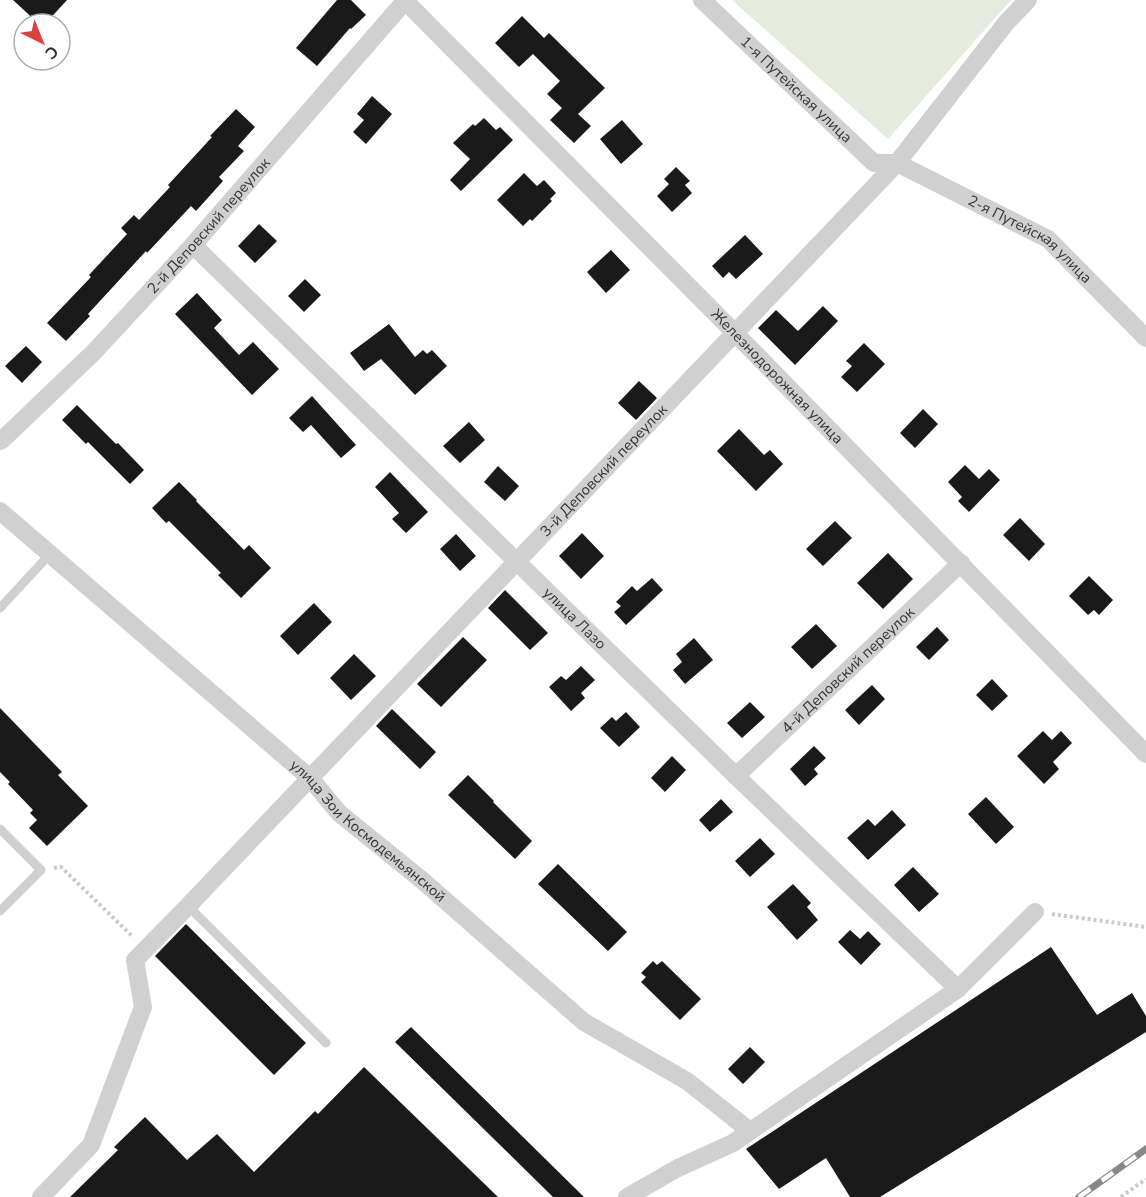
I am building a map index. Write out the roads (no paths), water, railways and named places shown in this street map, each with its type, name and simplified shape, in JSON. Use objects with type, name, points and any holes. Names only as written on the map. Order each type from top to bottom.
[{"type":"street","name":"1-я Путейская улица","points":[[702,0],[874,163],[897,163]]},
{"type":"street","name":"3-й Деповский переулок","points":[[41,1197],[92,1145],[142,1007],[135,960],[897,163],[1006,23],[1028,0]]},
{"type":"street","name":"2-й Деповский переулок","points":[[0,441],[94,352],[194,245],[405,1]]},
{"type":"street","name":"Железнодорожная улица","points":[[405,1],[735,333],[1146,754]]},
{"type":"street","name":"2-я Путейская улица","points":[[897,163],[1048,239],[1146,338]]},
{"type":"street","name":"улица Лазо","points":[[194,245],[736,776],[958,989]]},
{"type":"street","name":"улица Зои Космодемьянской","points":[[0,511],[310,778],[339,813],[423,881],[584,1022],[687,1081],[750,1131]]},
{"type":"street","name":"4-й Деповский переулок","points":[[736,776],[961,563]]},
{"type":"street","points":[[627,1197],[678,1168],[733,1143],[958,989],[1035,912]]},
{"type":"lane","points":[[0,608],[50,554]]},
{"type":"lane","points":[[0,829],[41,870],[0,911]]},
{"type":"lane","points":[[188,906],[326,1042]]},
{"type":"railway","points":[[1079,1197],[1146,1149]]}]
